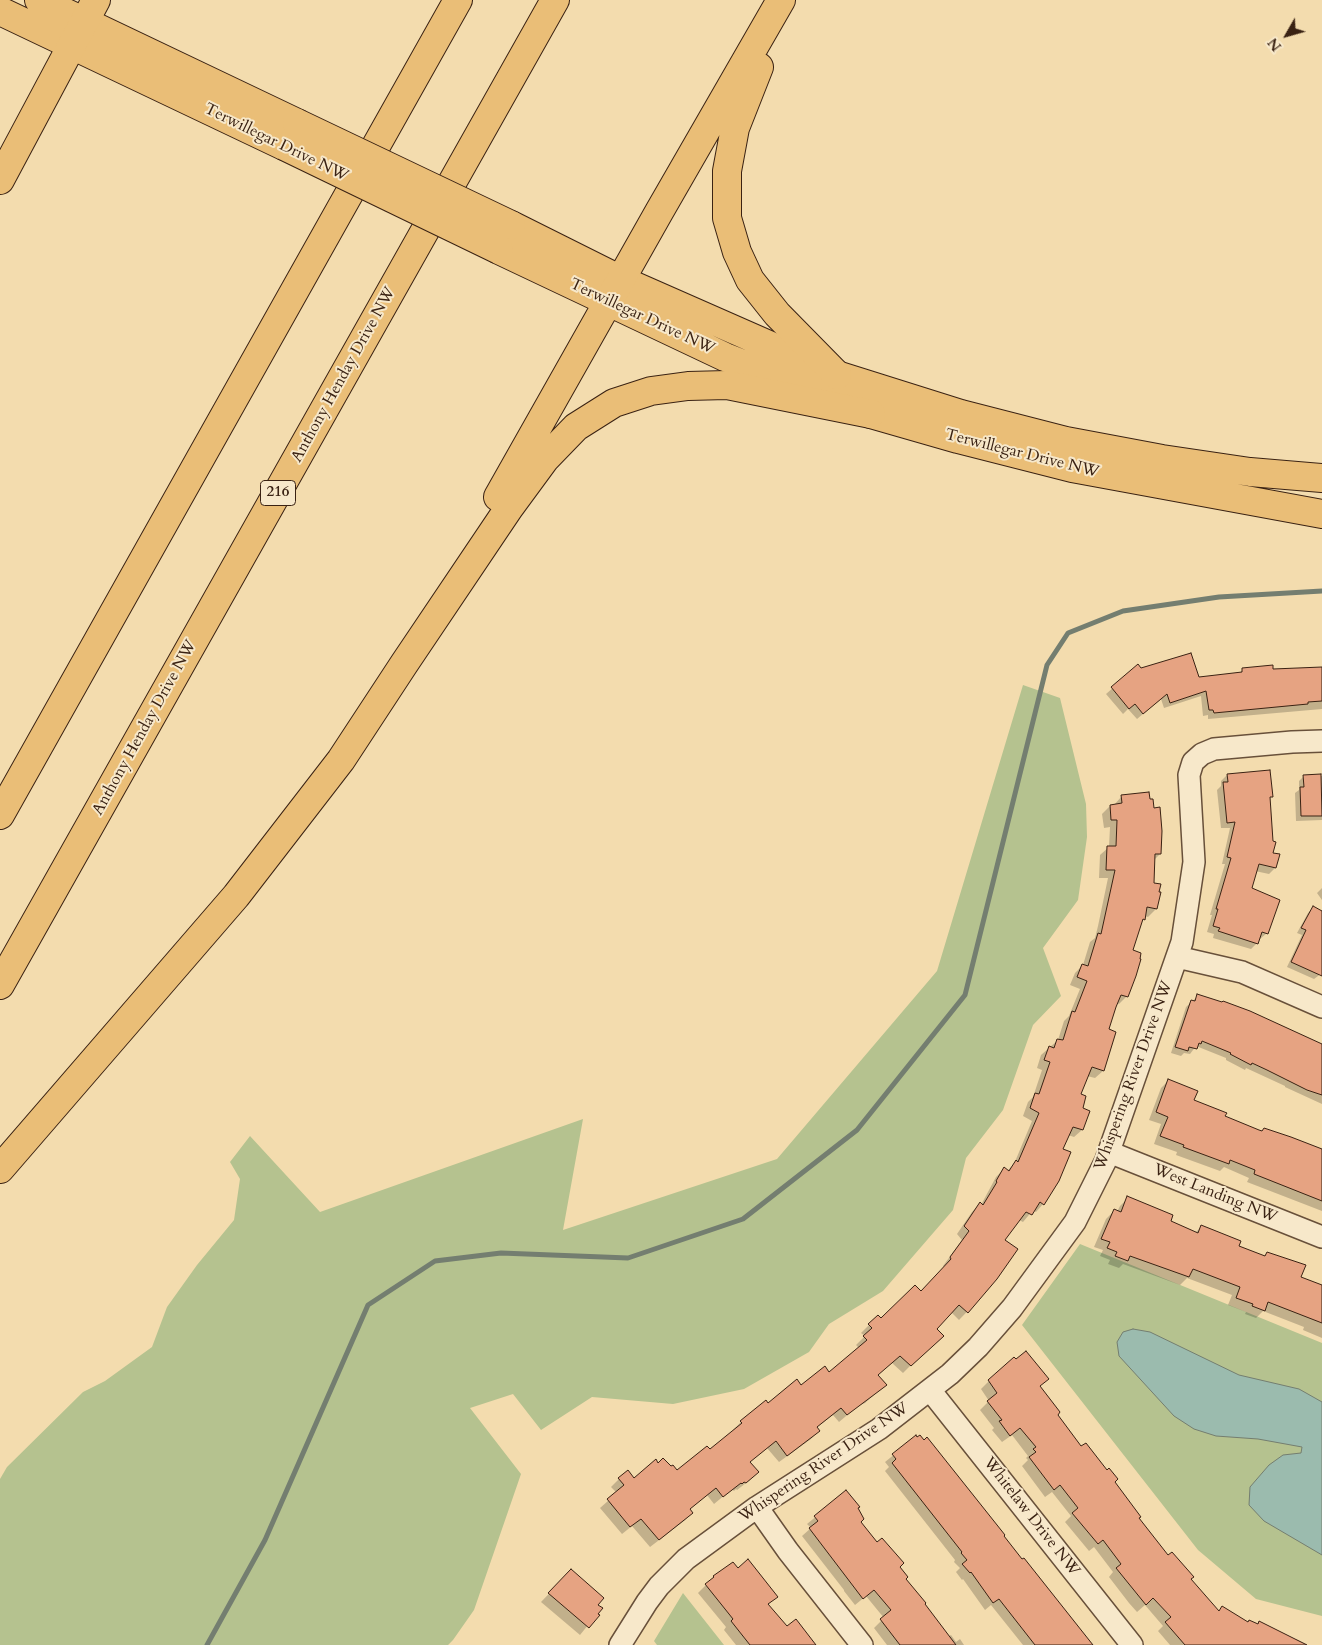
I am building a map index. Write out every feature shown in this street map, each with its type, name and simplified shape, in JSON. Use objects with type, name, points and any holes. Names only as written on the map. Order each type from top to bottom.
[{"type":"main road","name":"Terwillegar Drive NW","points":[[39,0],[90,10],[290,135],[499,250],[615,291],[836,375],[961,414],[1066,441],[1162,459],[1250,472],[1322,478]]},
{"type":"main road","points":[[0,815],[458,0]]},
{"type":"main road","name":"Anthony Henday Drive NW","points":[[0,985],[555,0]]},
{"type":"main road","points":[[404,664],[658,212],[781,0]]},
{"type":"main road","points":[[786,0],[771,43],[753,81],[735,128],[728,171],[727,218],[737,252],[750,280],[777,314],[836,375]]},
{"type":"main road","points":[[0,180],[90,10]]},
{"type":"main road","name":"Terwillegar Drive NW","points":[[0,11],[72,45],[511,225],[615,291],[726,357],[871,414],[958,439],[1072,468],[1322,514]]},
{"type":"main road","points":[[0,1169],[236,896],[342,760],[509,508],[544,459],[576,427],[614,403],[651,391],[688,386],[727,385],[871,414]]},
{"type":"street","name":"Whispering River Drive NW","points":[[620,1645],[647,1602],[672,1572],[702,1546],[879,1429],[930,1390],[978,1347],[1012,1308],[1075,1222],[1109,1152],[1182,942],[1194,862],[1189,769],[1193,762],[1202,754],[1214,749],[1322,741]]},
{"type":"street","points":[[1177,957],[1242,972],[1322,1007]]},
{"type":"street","name":"West Landing NW","points":[[1109,1152],[1322,1237]]},
{"type":"street","name":"Whitelaw Drive NW","points":[[930,1390],[1132,1645]]},
{"type":"street","points":[[757,1508],[788,1551],[862,1645]]},
{"type":"green space","points":[[1023,685],[1060,698],[1086,804],[1087,837],[1078,900],[1043,948],[1061,996],[1033,1025],[1003,1110],[966,1158],[953,1210],[883,1291],[829,1324],[809,1352],[744,1389],[673,1404],[592,1397],[541,1430],[513,1394],[470,1408],[521,1474],[474,1610],[448,1645],[0,1645],[0,1479],[7,1467],[83,1392],[105,1381],[152,1347],[167,1307],[197,1265],[234,1220],[240,1179],[230,1162],[250,1136],[320,1212],[583,1119],[563,1230],[777,1159],[937,971]]},
{"type":"green space","points":[[1080,1244],[1322,1343],[1322,1616],[1256,1599],[1198,1550],[1022,1325]]},
{"type":"green space","points":[[683,1593],[724,1645],[657,1645],[654,1641]]},
{"type":"shaded area","points":[[1133,1329],[1150,1332],[1239,1375],[1299,1389],[1322,1402],[1322,1555],[1264,1521],[1249,1505],[1250,1487],[1269,1465],[1283,1455],[1301,1453],[1302,1447],[1258,1439],[1216,1436],[1194,1429],[1174,1416],[1119,1356],[1117,1342],[1123,1332]]},
{"type":"building","points":[[1191,653],[1199,677],[1242,672],[1242,668],[1273,665],[1273,669],[1322,667],[1322,701],[1214,713],[1213,710],[1209,710],[1206,691],[1170,703],[1167,694],[1143,714],[1135,704],[1129,709],[1111,687],[1138,664],[1141,668]]},
{"type":"building","points":[[1270,770],[1273,797],[1270,797],[1273,841],[1276,842],[1273,853],[1280,854],[1276,868],[1259,864],[1252,888],[1280,900],[1268,934],[1262,932],[1258,944],[1218,931],[1220,928],[1213,926],[1231,858],[1227,857],[1235,822],[1227,823],[1223,782],[1228,782],[1227,774]]},
{"type":"building","points":[[1321,774],[1322,816],[1301,816],[1300,787],[1304,787],[1303,775]]},
{"type":"building","points":[[1149,792],[1150,799],[1153,799],[1154,808],[1160,807],[1162,831],[1161,854],[1155,854],[1154,883],[1161,884],[1157,909],[1147,907],[1145,920],[1143,919],[1133,950],[1141,953],[1141,959],[1128,997],[1121,995],[1116,1007],[1109,1029],[1116,1032],[1104,1071],[1092,1067],[1081,1094],[1086,1096],[1083,1108],[1090,1111],[1083,1130],[1073,1127],[1063,1149],[1071,1152],[1059,1181],[1044,1205],[1040,1202],[1032,1215],[1026,1212],[1005,1240],[1018,1249],[997,1279],[968,1313],[959,1305],[937,1329],[944,1336],[911,1366],[900,1356],[878,1375],[887,1385],[847,1415],[841,1408],[817,1427],[820,1431],[787,1456],[776,1441],[750,1462],[759,1472],[746,1483],[741,1483],[723,1497],[716,1488],[690,1509],[693,1513],[659,1540],[641,1519],[630,1527],[607,1499],[624,1485],[618,1478],[628,1470],[634,1478],[656,1459],[658,1463],[663,1458],[677,1470],[707,1446],[710,1449],[742,1423],[740,1421],[766,1400],[768,1403],[797,1379],[801,1385],[825,1366],[829,1372],[867,1340],[863,1336],[872,1328],[868,1324],[878,1315],[881,1318],[915,1285],[921,1291],[951,1259],[950,1257],[969,1231],[964,1226],[980,1202],[983,1205],[1004,1167],[1009,1171],[1016,1160],[1018,1162],[1039,1113],[1030,1108],[1035,1093],[1039,1094],[1050,1062],[1044,1060],[1049,1046],[1054,1048],[1057,1039],[1063,1040],[1072,1011],[1075,1012],[1087,981],[1077,977],[1082,964],[1088,966],[1098,933],[1101,934],[1115,870],[1106,870],[1107,846],[1116,846],[1117,820],[1111,820],[1110,805],[1122,803],[1121,795]]},
{"type":"building","points":[[1313,906],[1322,911],[1322,976],[1291,962],[1306,930],[1301,928]]},
{"type":"building","points":[[1197,994],[1250,1011],[1322,1044],[1322,1095],[1307,1090],[1252,1063],[1251,1065],[1231,1053],[1202,1041],[1197,1049],[1189,1047],[1188,1051],[1175,1047],[1191,1000],[1195,1001]]},
{"type":"building","points":[[1168,1079],[1198,1091],[1194,1100],[1227,1113],[1225,1116],[1259,1130],[1262,1131],[1264,1128],[1322,1149],[1322,1201],[1254,1174],[1255,1170],[1230,1160],[1229,1164],[1183,1147],[1184,1145],[1160,1136],[1168,1117],[1156,1112]]},
{"type":"building","points":[[1127,1196],[1173,1215],[1171,1221],[1198,1233],[1201,1225],[1241,1241],[1239,1246],[1265,1256],[1267,1252],[1306,1265],[1301,1277],[1322,1285],[1322,1323],[1268,1302],[1265,1311],[1252,1306],[1253,1304],[1236,1298],[1240,1287],[1193,1269],[1189,1277],[1130,1256],[1128,1261],[1115,1256],[1117,1252],[1107,1248],[1110,1242],[1101,1239],[1114,1209],[1121,1212]]},
{"type":"building","points":[[1026,1351],[1049,1379],[1040,1386],[1060,1412],[1058,1415],[1081,1446],[1086,1443],[1107,1470],[1109,1468],[1118,1479],[1115,1482],[1141,1517],[1139,1518],[1168,1555],[1172,1552],[1194,1577],[1191,1579],[1219,1611],[1222,1606],[1248,1622],[1249,1620],[1258,1624],[1259,1621],[1307,1645],[1185,1645],[1165,1622],[1171,1617],[1153,1598],[1146,1605],[1116,1568],[1121,1564],[1103,1540],[1098,1544],[1072,1513],[1078,1508],[1060,1485],[1054,1490],[1029,1457],[1036,1452],[1033,1449],[1036,1447],[1020,1428],[1010,1436],[999,1421],[1002,1420],[987,1401],[997,1393],[988,1380],[1014,1357],[1016,1359]]},
{"type":"building","points":[[916,1435],[917,1437],[920,1435],[924,1440],[927,1437],[1022,1559],[1024,1558],[1093,1645],[1035,1645],[999,1599],[993,1603],[971,1572],[962,1564],[967,1560],[962,1552],[892,1463],[896,1459],[892,1454]]},
{"type":"building","points":[[846,1490],[860,1507],[858,1508],[864,1519],[861,1522],[877,1542],[882,1538],[904,1563],[900,1567],[908,1577],[906,1579],[956,1645],[900,1645],[880,1619],[891,1610],[874,1590],[863,1599],[809,1528],[818,1521],[814,1516]]},
{"type":"building","points":[[748,1559],[778,1597],[768,1604],[787,1626],[796,1619],[816,1645],[750,1645],[731,1621],[733,1619],[705,1584],[733,1562],[738,1568]]},
{"type":"building","points":[[571,1569],[604,1598],[598,1605],[603,1608],[598,1614],[600,1615],[589,1628],[548,1593]]},
{"type":"waterway","points":[[207,1645],[265,1540],[368,1305],[435,1261],[501,1253],[628,1258],[743,1219],[857,1130],[965,995],[1047,665],[1068,633],[1123,611],[1219,597],[1322,591]]}]
